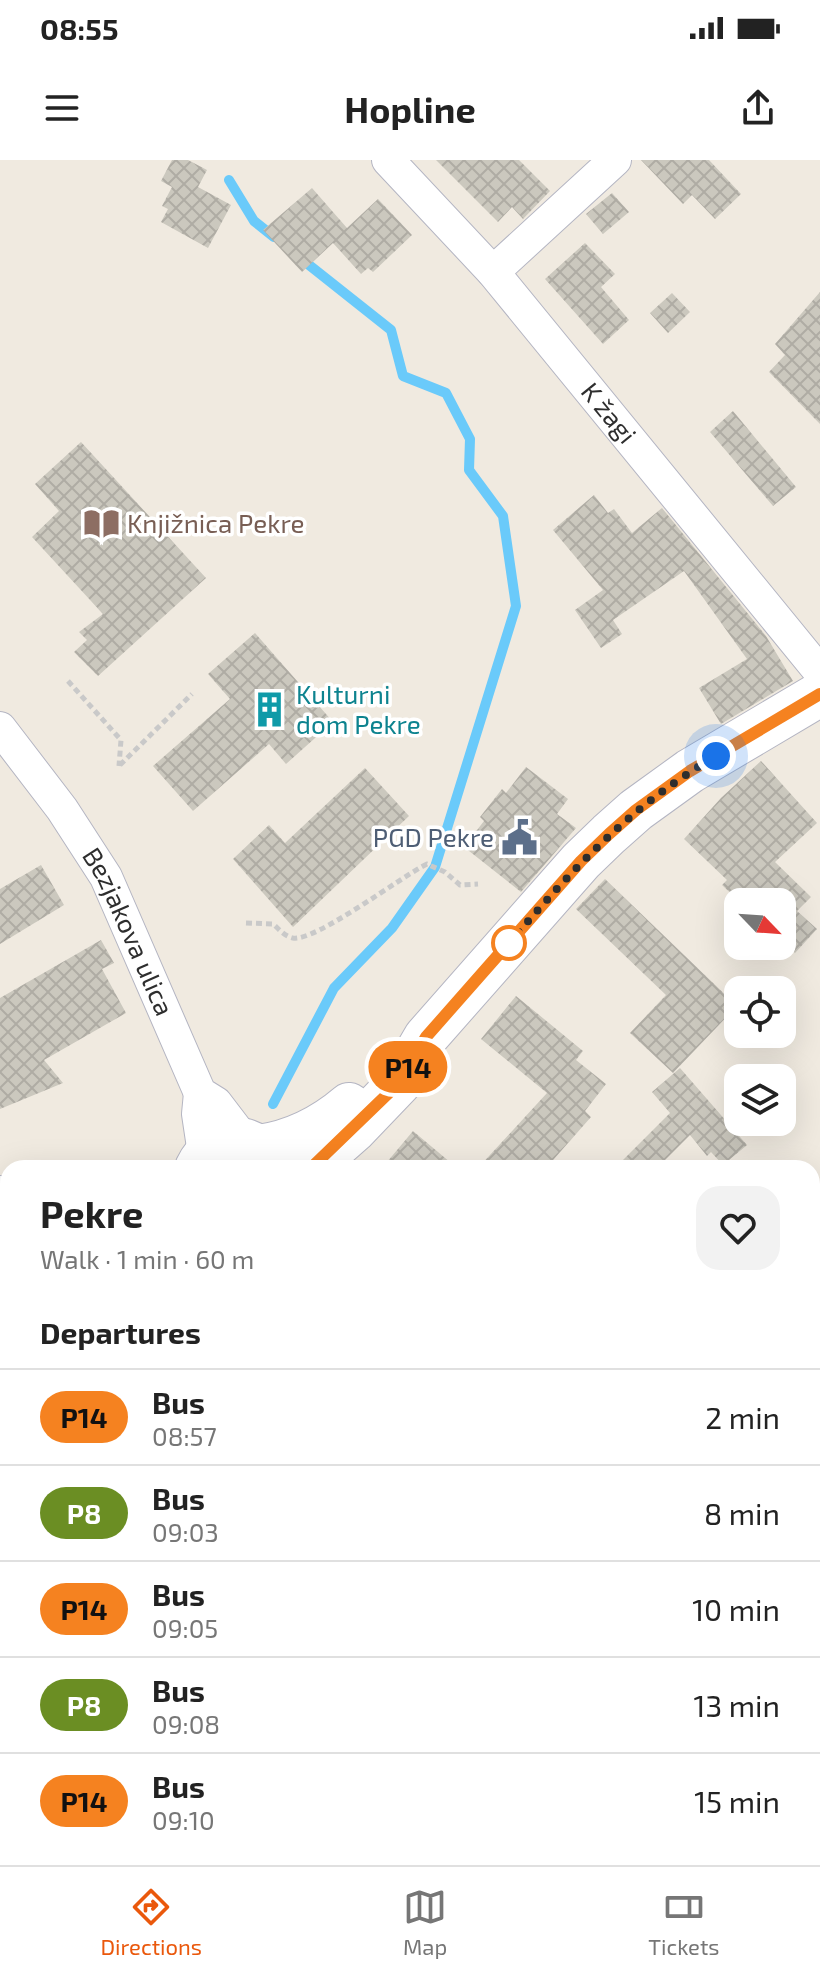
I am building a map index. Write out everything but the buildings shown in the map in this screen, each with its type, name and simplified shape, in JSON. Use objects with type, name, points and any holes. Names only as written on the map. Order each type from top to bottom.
[{"type":"street","name":"K žagi","points":[[388,160],[493,272],[820,672]]},
{"type":"street","points":[[493,272],[615,160]]},
{"type":"street","points":[[201,1160],[216,1143],[229,1140],[258,1152],[325,1125],[390,1065],[426,1037],[571,872],[636,810],[690,771],[820,694]]},
{"type":"street","name":"Bezjakova ulica","points":[[0,728],[62,809],[106,877],[200,1093],[216,1103],[258,1152]]},
{"type":"street","points":[[319,1160],[399,1083],[426,1037]]},
{"type":"street","points":[[200,1093],[200,1160]]},
{"type":"path","points":[[68,681],[121,740],[119,766],[192,694]]},
{"type":"path","points":[[246,923],[273,924],[285,935],[304,938],[374,899],[427,864],[445,872],[460,885],[478,884]]},
{"type":"waterway","points":[[229,180],[254,221],[274,237]]},
{"type":"waterway","points":[[273,1104],[334,988],[392,928],[435,867],[516,606],[503,516],[469,470],[470,439],[446,393],[403,376],[391,330],[299,257]]},
{"type":"bus line","name":"P14","points":[[320,1160],[399,1083],[426,1037],[581,861],[609,834],[690,771],[820,694]]},
{"type":"place","name":"Knjižnica Pekre","points":[[101,524]]},
{"type":"place","name":"Kulturni dom Pekre","points":[[270,710]]},
{"type":"place","name":"PGD Pekre","points":[[520,838]]},
{"type":"route","points":[[509,943],[609,834],[655,796],[716,756]]}]
